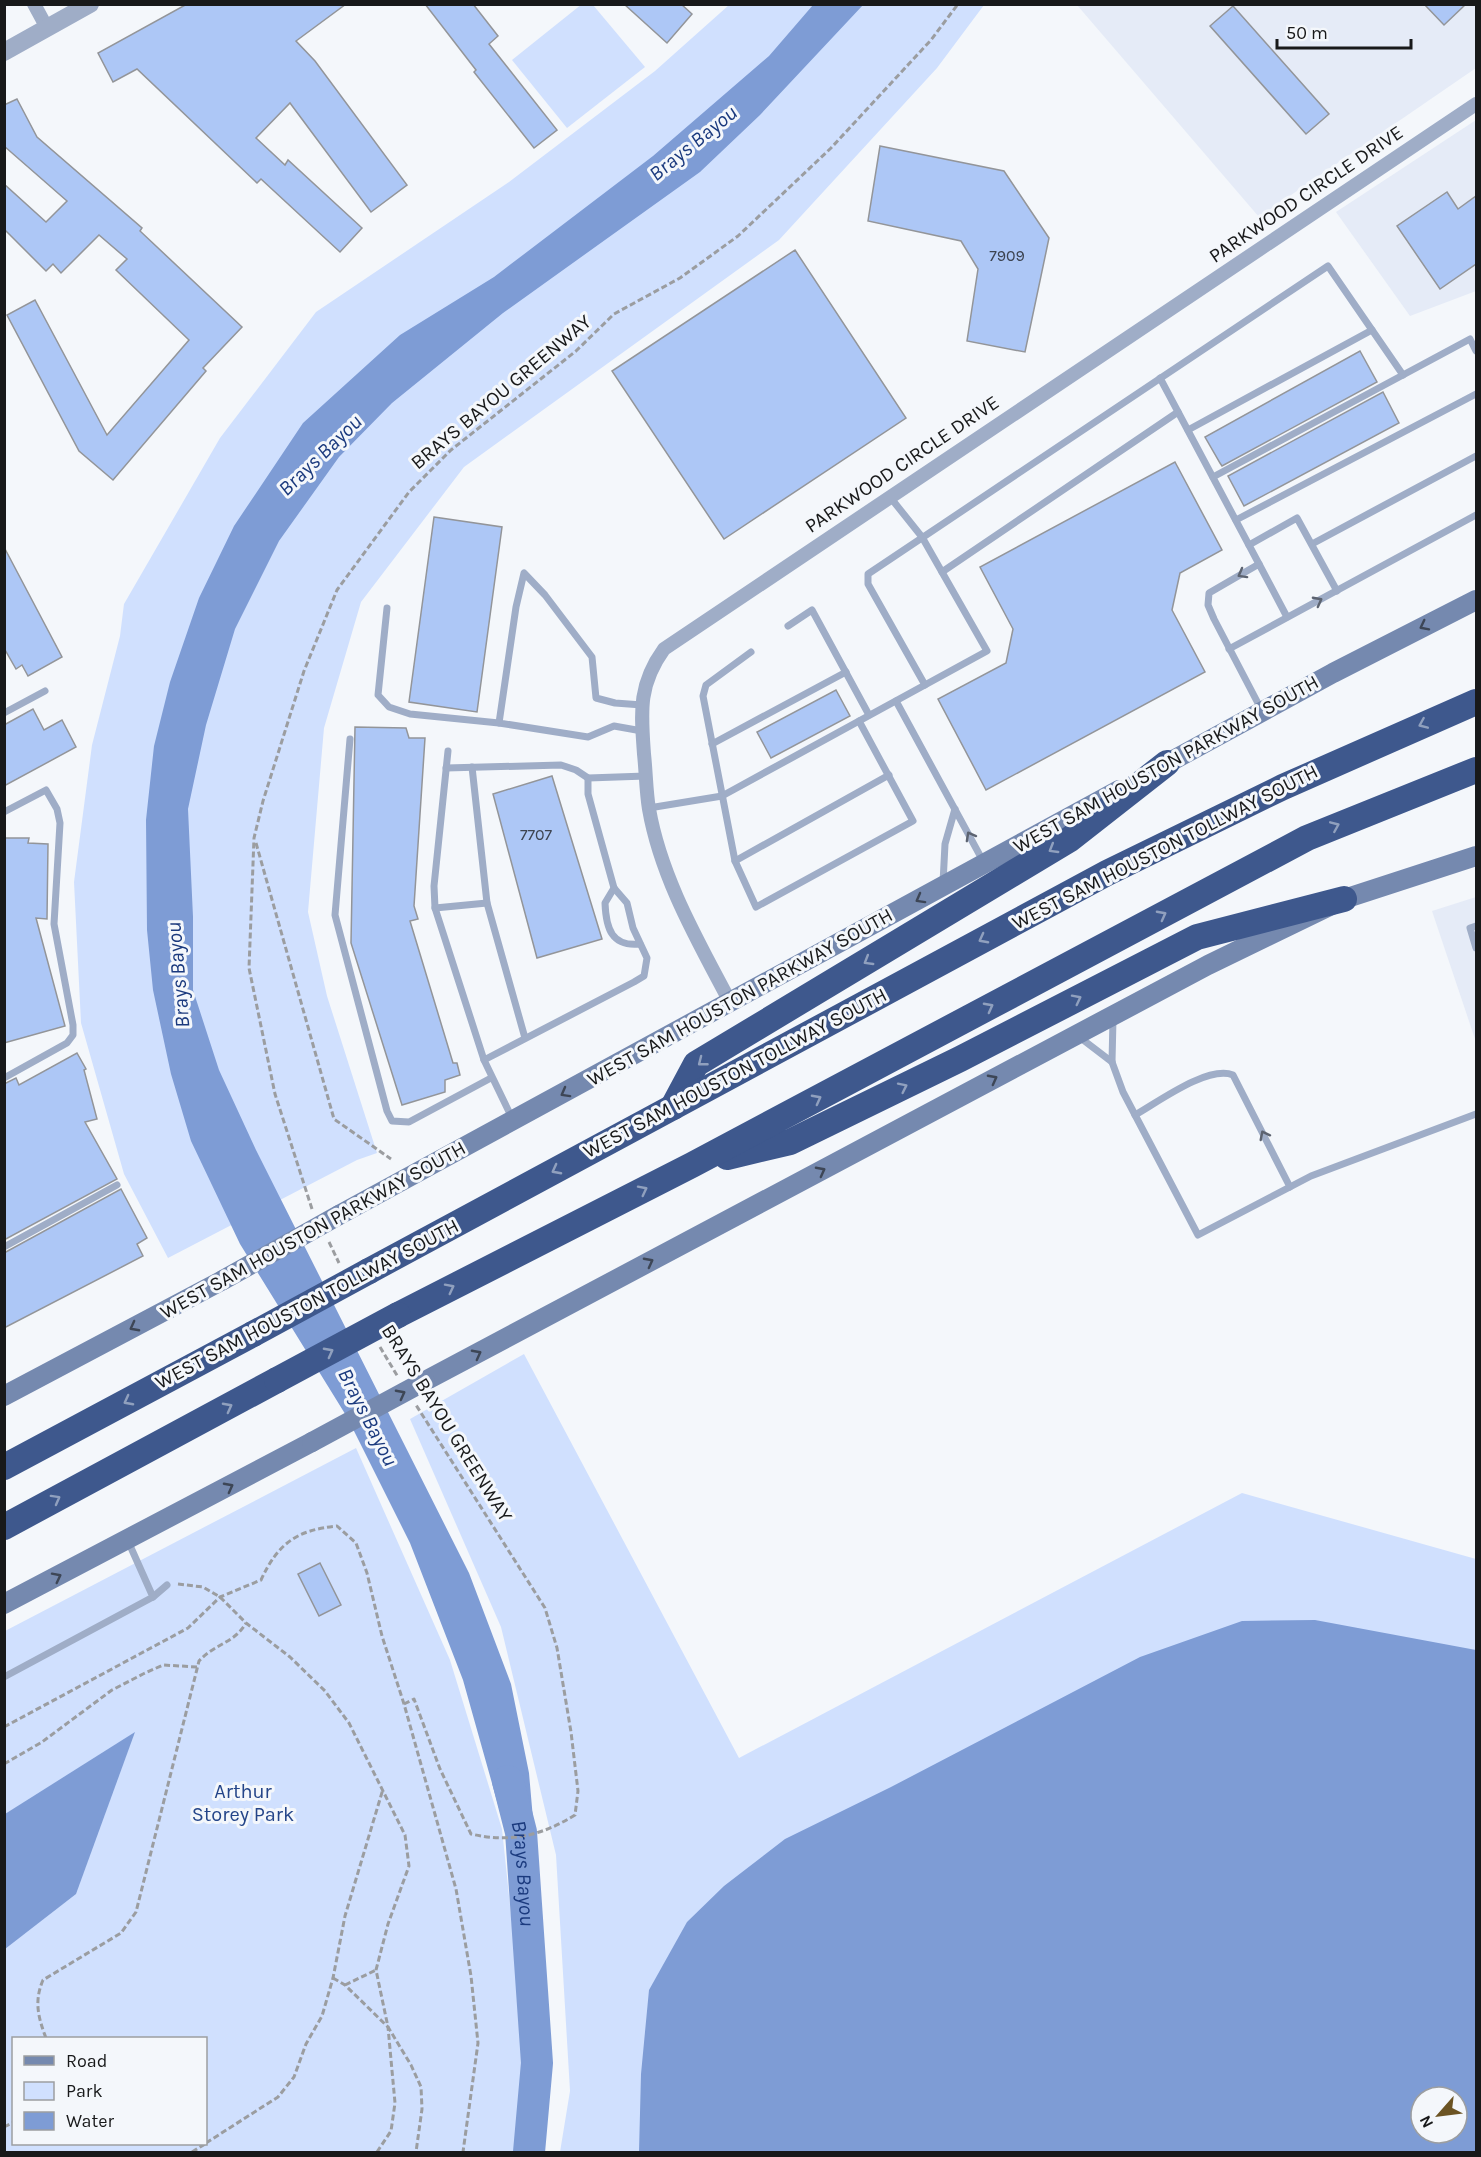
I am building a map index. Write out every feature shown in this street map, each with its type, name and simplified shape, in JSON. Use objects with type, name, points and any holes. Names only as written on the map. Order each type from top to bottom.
[{"type":"highway","name":"WEST SAM HOUSTON TOLLWAY SOUTH","points":[[4,1467],[1166,843],[1312,773],[1476,702]]},
{"type":"highway","points":[[673,1107],[696,1064],[1070,838],[1167,764]]},
{"type":"highway","points":[[4,1527],[398,1315],[692,1166],[1307,838],[1476,771]]},
{"type":"highway","points":[[692,1166],[790,1142],[960,1059],[1197,937],[1344,899]]},
{"type":"main road","name":"WEST SAM HOUSTON PARKWAY SOUTH","points":[[4,1396],[223,1280],[1262,711],[1476,600]]},
{"type":"main road","points":[[4,1604],[128,1541],[1208,965],[1344,899],[1476,856]]},
{"type":"street","points":[[34,4],[47,28]]},
{"type":"street","points":[[4,52],[90,4]]},
{"type":"street","name":"PARKWOOD CIRCLE DRIVE","points":[[730,1002],[688,923],[668,876],[649,808],[642,705],[644,685],[652,665],[664,649],[1476,104]]},
{"type":"lane","points":[[925,685],[868,584],[868,574],[1328,266],[1403,375]]},
{"type":"lane","points":[[1188,430],[1372,330]]},
{"type":"lane","points":[[1212,477],[1470,339],[1476,351]]},
{"type":"lane","points":[[1160,378],[1287,617]]},
{"type":"lane","points":[[1236,520],[1476,394]]},
{"type":"lane","points":[[942,572],[1178,412]]},
{"type":"lane","points":[[1312,544],[1476,456]]},
{"type":"lane","points":[[649,808],[722,796],[987,651],[922,537],[889,496]]},
{"type":"lane","points":[[1229,649],[1476,515]]},
{"type":"lane","points":[[1249,544],[1298,518],[1337,591]]},
{"type":"lane","points":[[1259,564],[1209,593],[1208,605],[1262,711]]},
{"type":"lane","points":[[499,723],[516,607],[524,573],[545,595],[592,657],[596,698],[615,704],[642,705]]},
{"type":"lane","points":[[387,608],[378,695],[389,708],[410,714],[499,723],[588,736],[614,726],[642,731]]},
{"type":"lane","points":[[788,626],[812,610],[869,715]]},
{"type":"lane","points":[[751,652],[706,685],[703,696],[735,861],[756,907],[913,821],[859,721]]},
{"type":"lane","points":[[712,744],[846,672]]},
{"type":"lane","points":[[4,713],[45,691]]},
{"type":"lane","points":[[896,700],[984,863]]},
{"type":"lane","points":[[350,739],[335,915],[387,1111],[392,1121],[409,1122],[491,1078]]},
{"type":"lane","points":[[448,751],[434,886],[435,908],[484,1060],[513,1121]]},
{"type":"lane","points":[[446,768],[561,765],[576,770],[588,778],[646,776]]},
{"type":"lane","points":[[472,767],[487,903],[525,1038]]},
{"type":"lane","points":[[735,861],[889,775]]},
{"type":"lane","points":[[484,1060],[644,976],[647,958],[633,928],[627,903],[614,888],[588,794],[588,778]]},
{"type":"lane","points":[[4,812],[46,790],[57,809],[60,823],[54,924],[73,1025],[73,1035],[67,1043],[4,1078]]},
{"type":"lane","points":[[943,886],[945,844],[955,809]]},
{"type":"lane","points":[[614,888],[605,903],[612,933],[618,942],[626,946],[640,944]]},
{"type":"lane","points":[[435,908],[487,903]]},
{"type":"lane","points":[[1476,926],[1470,928],[1476,948]]},
{"type":"lane","points":[[1113,1015],[1112,1062],[1135,1115],[1198,1234],[1311,1176],[1476,1114]]},
{"type":"lane","points":[[1076,1035],[1112,1062]]},
{"type":"lane","points":[[1135,1115],[1209,1074],[1225,1072],[1233,1075],[1290,1187]]},
{"type":"lane","points":[[4,1247],[117,1185]]},
{"type":"lane","points":[[128,1541],[153,1597]]},
{"type":"lane","points":[[4,1677],[153,1597],[167,1586]]},
{"type":"path","name":"BRAYS BAYOU GREENWAY","points":[[315,1213],[275,1094],[249,968],[254,838],[263,801],[304,671],[337,590],[409,492],[451,450],[576,351],[614,314],[680,278],[738,236],[831,148],[931,40],[958,4]]},
{"type":"path","points":[[254,838],[334,1119],[391,1159]]},
{"type":"path","points":[[325,1234],[340,1265]]},
{"type":"path","name":"BRAYS BAYOU GREENWAY","points":[[376,1338],[399,1378]]},
{"type":"path","name":"BRAYS BAYOU GREENWAY","points":[[404,1704],[414,1699],[440,1769],[471,1834],[506,1840],[540,1834],[575,1815],[578,1791],[556,1648],[545,1608],[411,1398]]},
{"type":"path","points":[[4,1727],[188,1628],[220,1597],[261,1580],[270,1560],[286,1543],[310,1529],[337,1526],[356,1543],[456,1889],[471,1976],[478,2043],[463,2152]]},
{"type":"path","points":[[167,1586],[185,1583],[203,1587],[220,1597],[246,1623],[290,1657],[325,1691],[349,1723],[405,1835],[409,1866],[388,1924],[376,1970],[388,2028],[395,2103],[391,2132],[377,2152]]},
{"type":"path","points":[[46,2037],[36,2007],[38,1992],[43,1980],[121,1933],[136,1912],[199,1660],[206,1653],[226,1644],[241,1633],[246,1623]]},
{"type":"path","points":[[4,1764],[42,1742],[112,1690],[143,1674],[163,1665],[197,1667]]},
{"type":"path","points":[[207,2142],[278,2097],[294,2077],[306,2044],[322,2016],[333,1978],[345,1916],[383,1789]]},
{"type":"path","points":[[345,1985],[376,1970]]},
{"type":"path","points":[[333,1978],[345,1985],[388,2028],[411,2065],[421,2087],[422,2109],[416,2152]]},
{"type":"shaded area","points":[[1077,5],[1476,5],[1476,68],[1259,217]]},
{"type":"shaded area","points":[[1476,120],[1476,291],[1410,316],[1336,212]]},
{"type":"shaded area","points":[[1476,897],[1476,1042],[1432,911]]},
{"type":"green space","points":[[582,4],[593,5],[645,67],[567,128],[512,60]]},
{"type":"green space","points":[[729,5],[984,5],[937,68],[779,240],[464,467],[361,602],[324,728],[308,912],[327,996],[377,1153],[357,1160],[168,1258],[124,1174],[81,1023],[74,882],[92,745],[120,636],[124,604],[220,438],[316,312],[509,182],[655,71]]},
{"type":"green space","points":[[524,1354],[739,1758],[1242,1493],[1476,1559],[1476,2152],[560,2152],[570,2091],[556,1855],[501,1627],[410,1419]]},
{"type":"green space","name":"Arthur Storey Park","points":[[356,1448],[450,1660],[502,1829],[525,2049],[519,2152],[5,2152],[5,1631]]},
{"type":"water","points":[[813,5],[863,5],[760,115],[700,172],[503,313],[392,403],[339,457],[279,541],[235,629],[206,725],[188,809],[193,917],[193,990],[219,1070],[256,1150],[469,1573],[511,1684],[529,1773],[533,1819],[504,1826],[463,1680],[410,1543],[347,1417],[240,1244],[191,1141],[171,1074],[153,990],[147,930],[146,820],[154,746],[170,682],[199,598],[234,526],[303,423],[400,335],[494,277],[653,156],[769,56]]},
{"type":"water","points":[[1315,1620],[1476,1650],[1476,2152],[639,2152],[641,2074],[649,1990],[687,1922],[724,1886],[785,1839],[891,1787],[1140,1657],[1242,1621]]},
{"type":"water","points":[[135,1732],[76,1894],[5,1949],[5,1814]]},
{"type":"building","points":[[187,4],[346,4],[296,41],[315,61],[407,185],[371,212],[290,103],[256,138],[285,165],[288,160],[362,228],[340,252],[261,179],[257,183],[137,69],[113,82],[98,53]]},
{"type":"building","points":[[425,4],[473,4],[498,36],[489,44],[557,130],[534,148],[474,72],[476,70]]},
{"type":"building","points":[[624,4],[681,4],[692,14],[667,43]]},
{"type":"building","points":[[1424,4],[1466,4],[1444,25]]},
{"type":"building","points":[[1233,6],[1329,114],[1306,134],[1210,26]]},
{"type":"building","points":[[17,99],[37,137],[142,228],[140,231],[242,327],[203,368],[206,371],[113,480],[79,451],[7,315],[35,300],[107,435],[189,340],[116,270],[127,259],[99,235],[61,273],[53,264],[46,271],[4,229],[4,184],[46,222],[67,201],[4,146],[4,105]]},
{"type":"building","points":[[880,146],[1004,171],[1049,238],[1025,352],[967,341],[978,269],[961,241],[868,221]]},
{"type":"building","points":[[1447,192],[1458,209],[1476,196],[1476,264],[1440,289],[1397,226]]},
{"type":"building","points":[[795,250],[906,418],[724,539],[612,371]]},
{"type":"building","points":[[1360,351],[1377,382],[1222,466],[1205,437]]},
{"type":"building","points":[[1383,392],[1399,423],[1244,506],[1228,476]]},
{"type":"building","points":[[1175,462],[1222,550],[1180,573],[1172,610],[1205,672],[986,790],[938,699],[1006,663],[1013,629],[980,567]]},
{"type":"building","points":[[434,517],[502,527],[477,712],[409,702]]},
{"type":"building","points":[[4,547],[62,657],[28,676],[22,665],[16,669],[4,648]]},
{"type":"building","points":[[836,690],[850,716],[771,758],[757,732]]},
{"type":"building","points":[[33,709],[44,730],[62,720],[76,747],[4,786],[4,725]]},
{"type":"building","points":[[355,727],[406,728],[409,738],[425,738],[414,906],[418,919],[410,921],[453,1063],[457,1063],[460,1075],[445,1080],[445,1092],[402,1105],[351,943]]},
{"type":"building","points":[[552,776],[602,939],[537,958],[493,794]]},
{"type":"building","points":[[4,838],[29,838],[28,843],[48,844],[47,919],[36,918],[65,1026],[4,1043]]},
{"type":"building","points":[[77,1053],[86,1069],[84,1070],[97,1119],[85,1122],[117,1179],[4,1240],[4,1084],[16,1078],[19,1085]]},
{"type":"building","points":[[121,1189],[147,1238],[137,1244],[143,1256],[4,1328],[4,1253]]},
{"type":"building","points":[[320,1563],[341,1605],[319,1616],[298,1574]]},
{"type":"waterway","name":"Brays Bayou","points":[[508,1781],[521,1832],[537,2063],[529,2152]]}]
